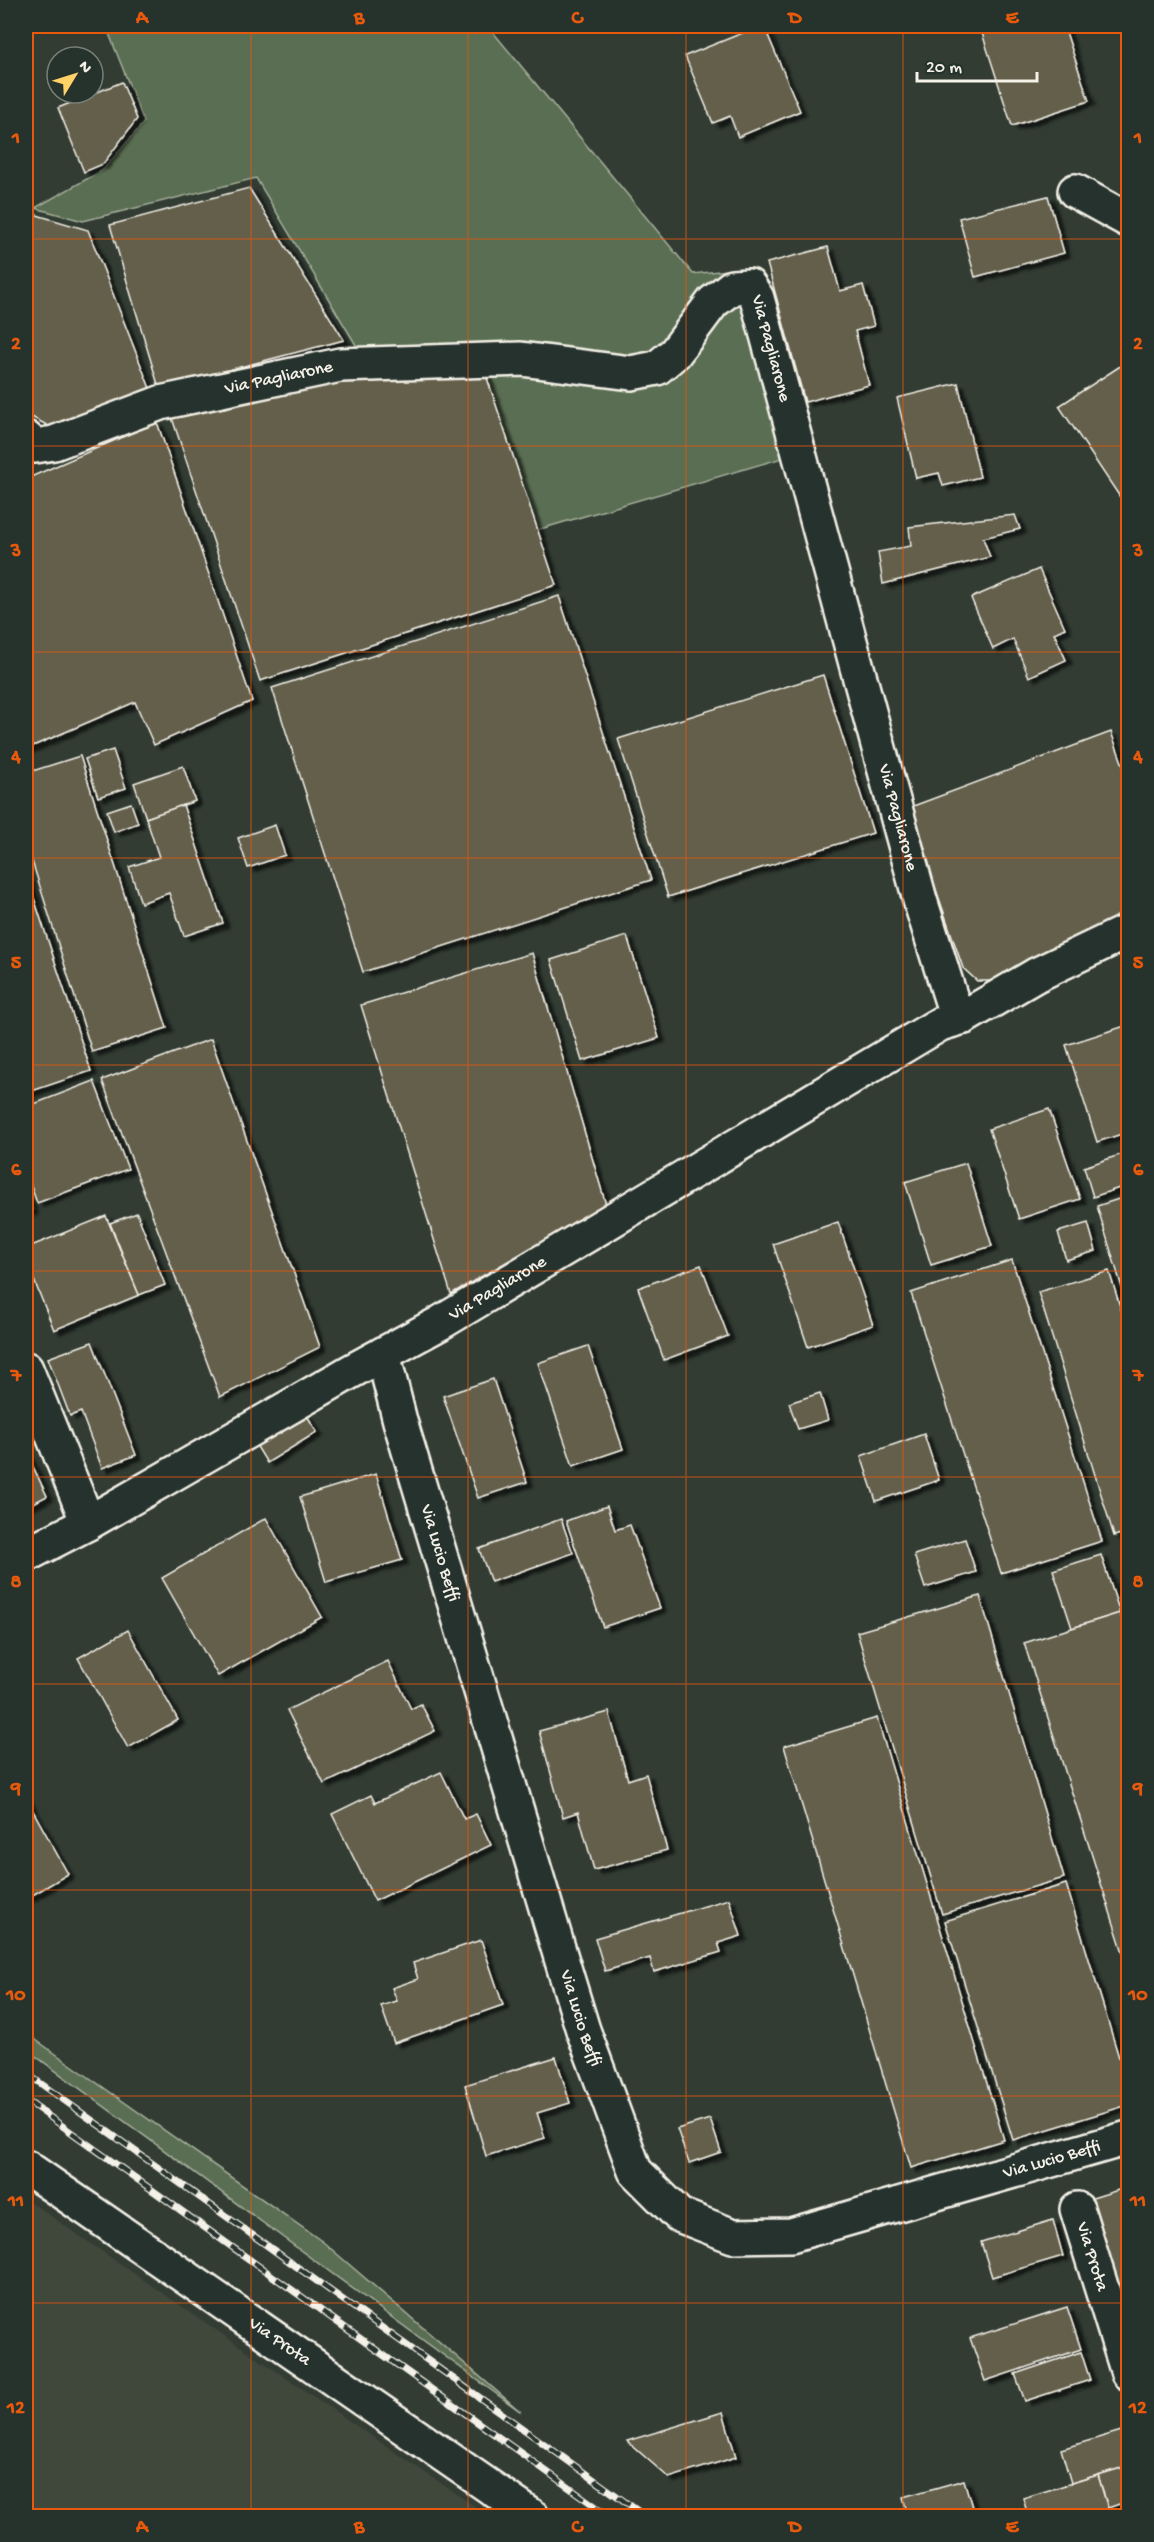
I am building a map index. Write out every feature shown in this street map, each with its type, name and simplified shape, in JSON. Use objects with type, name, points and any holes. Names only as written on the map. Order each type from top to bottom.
[{"type":"street","points":[[1075,191],[1128,220]]},
{"type":"street","name":"Via Pagliarone","points":[[26,438],[35,446],[54,443],[160,403],[340,365],[521,359],[631,373],[657,368],[675,353],[713,302],[732,287],[749,286],[758,298],[920,900],[952,1002],[964,1017]]},
{"type":"street","name":"Via Pagliarone","points":[[26,1555],[88,1523],[383,1354],[716,1159],[940,1024],[964,1017],[1036,975],[1128,931]]},
{"type":"street","name":"Via Lucio Beffi","points":[[383,1354],[400,1421],[568,1982],[635,2171],[679,2215],[733,2236],[791,2235],[1128,2138]]},
{"type":"street","points":[[26,1370],[88,1523]]},
{"type":"street","name":"Via Prota","points":[[26,2167],[532,2517]]},
{"type":"street","name":"Via Prota","points":[[1077,2208],[1128,2373]]},
{"type":"shaded area","points":[[26,2199],[238,2345],[489,2516],[26,2516]]},
{"type":"green space","points":[[106,26],[488,26],[693,274],[736,269],[705,293],[674,334],[641,360],[359,350],[256,178],[83,221],[35,208],[103,170],[144,122]]},
{"type":"green space","points":[[744,296],[789,456],[537,530],[481,369],[631,382],[714,312]]},
{"type":"green space","points":[[26,2033],[323,2242],[521,2412],[26,2049]]},
{"type":"building","points":[[764,26],[800,111],[738,137],[730,116],[713,123],[685,56]]},
{"type":"building","points":[[1005,26],[1064,26],[1089,101],[1012,126],[982,33]]},
{"type":"building","points":[[122,82],[137,119],[103,164],[84,172],[58,108],[65,105],[105,105],[105,89]]},
{"type":"building","points":[[249,188],[344,340],[159,388],[110,225]]},
{"type":"building","points":[[1048,196],[1064,253],[975,277],[959,218]]},
{"type":"building","points":[[30,213],[88,230],[151,391],[56,430],[26,414],[26,215]]},
{"type":"building","points":[[828,247],[840,291],[863,285],[874,326],[855,331],[869,385],[805,402],[767,263]]},
{"type":"building","points":[[1128,361],[1128,509],[1059,406]]},
{"type":"building","points":[[485,372],[556,585],[260,681],[172,418],[326,382]]},
{"type":"building","points":[[958,383],[980,477],[943,486],[939,473],[916,478],[897,398]]},
{"type":"building","points":[[157,422],[252,701],[154,745],[135,702],[26,749],[26,479]]},
{"type":"building","points":[[1015,515],[1020,529],[983,538],[990,557],[883,584],[878,552],[911,546],[909,527]]},
{"type":"building","points":[[1039,569],[1065,628],[1054,633],[1066,660],[1029,677],[1013,639],[993,649],[971,598]]},
{"type":"building","points":[[559,596],[651,880],[363,972],[272,688]]},
{"type":"building","points":[[823,675],[873,833],[668,897],[618,739]]},
{"type":"building","points":[[1111,732],[1128,779],[1128,917],[998,981],[977,981],[963,968],[908,808]]},
{"type":"building","points":[[113,750],[126,788],[98,797],[85,759]]},
{"type":"building","points":[[80,756],[167,1028],[92,1052],[26,842],[26,773]]},
{"type":"building","points":[[183,766],[195,801],[146,818],[134,783]]},
{"type":"building","points":[[131,803],[138,823],[114,832],[107,811]]},
{"type":"building","points":[[183,805],[223,923],[184,936],[169,893],[141,903],[129,867],[159,857],[146,818]]},
{"type":"building","points":[[275,825],[285,855],[248,868],[238,838]]},
{"type":"building","points":[[26,874],[91,1071],[26,1093]]},
{"type":"building","points":[[627,936],[659,1038],[582,1061],[551,960]]},
{"type":"building","points":[[532,953],[606,1205],[451,1294],[361,1005]]},
{"type":"building","points":[[1128,1025],[1128,1132],[1097,1142],[1066,1045]]},
{"type":"building","points":[[211,1039],[320,1347],[220,1397],[102,1080]]},
{"type":"building","points":[[94,1081],[128,1169],[37,1203],[26,1172],[26,1107]]},
{"type":"building","points":[[1049,1109],[1080,1199],[1019,1219],[989,1129]]},
{"type":"building","points":[[1128,1152],[1128,1185],[1093,1197],[1084,1167]]},
{"type":"building","points":[[966,1163],[992,1246],[931,1265],[905,1182]]},
{"type":"building","points":[[26,1195],[32,1210],[26,1213]]},
{"type":"building","points":[[1128,1196],[1128,1307],[1097,1206]]},
{"type":"building","points":[[137,1213],[165,1285],[139,1295],[110,1223]]},
{"type":"building","points":[[106,1216],[139,1295],[54,1330],[26,1260],[26,1248]]},
{"type":"building","points":[[838,1222],[873,1325],[808,1347],[773,1244]]},
{"type":"building","points":[[1088,1223],[1096,1251],[1066,1260],[1058,1232]]},
{"type":"building","points":[[1012,1260],[1102,1541],[1001,1573],[911,1293]]},
{"type":"building","points":[[701,1265],[728,1336],[664,1360],[638,1288]]},
{"type":"building","points":[[1109,1271],[1128,1332],[1128,1532],[1114,1536],[1038,1292]]},
{"type":"building","points":[[92,1342],[136,1455],[102,1468],[81,1412],[70,1416],[48,1358]]},
{"type":"building","points":[[588,1346],[623,1449],[573,1466],[538,1363]]},
{"type":"building","points":[[493,1379],[527,1482],[478,1498],[443,1396]]},
{"type":"building","points":[[820,1393],[828,1420],[798,1429],[789,1403]]},
{"type":"building","points":[[306,1414],[317,1432],[267,1463],[256,1445]]},
{"type":"building","points":[[924,1434],[939,1480],[876,1501],[861,1456]]},
{"type":"building","points":[[26,1452],[47,1496],[26,1507]]},
{"type":"building","points":[[376,1474],[402,1560],[326,1582],[300,1497]]},
{"type":"building","points":[[607,1506],[615,1530],[630,1525],[660,1608],[603,1627],[566,1521]]},
{"type":"building","points":[[266,1518],[322,1617],[218,1676],[162,1578]]},
{"type":"building","points":[[561,1519],[573,1553],[491,1582],[479,1549]]},
{"type":"building","points":[[965,1539],[976,1572],[925,1588],[914,1555]]},
{"type":"building","points":[[1101,1555],[1120,1613],[1072,1628],[1053,1570]]},
{"type":"building","points":[[980,1596],[1064,1878],[942,1914],[857,1632]]},
{"type":"building","points":[[1120,1613],[1128,1640],[1128,1968],[1024,1643]]},
{"type":"building","points":[[128,1630],[178,1720],[128,1748],[78,1658]]},
{"type":"building","points":[[388,1661],[411,1709],[421,1704],[435,1731],[324,1784],[287,1710]]},
{"type":"building","points":[[609,1712],[628,1780],[646,1774],[667,1850],[594,1870],[578,1812],[563,1817],[539,1731]]},
{"type":"building","points":[[877,1718],[1004,2140],[911,2168],[784,1746]]},
{"type":"building","points":[[441,1772],[464,1819],[476,1814],[491,1845],[375,1901],[332,1814],[371,1795],[375,1803]]},
{"type":"building","points":[[26,1798],[68,1874],[26,1899]]},
{"type":"building","points":[[1066,1884],[1128,2087],[1128,2105],[1013,2140],[945,1921]]},
{"type":"building","points":[[729,1899],[741,1936],[718,1943],[721,1952],[654,1972],[650,1958],[605,1971],[595,1938]]},
{"type":"building","points":[[481,1940],[503,2005],[394,2043],[381,2006],[397,2001],[392,1988],[418,1979],[413,1963]]},
{"type":"building","points":[[556,2057],[570,2103],[537,2113],[545,2138],[486,2156],[465,2085]]},
{"type":"building","points":[[710,2119],[721,2152],[689,2163],[677,2129]]},
{"type":"building","points":[[1128,2187],[1128,2296],[1118,2300],[1086,2200]]},
{"type":"building","points":[[1053,2220],[1063,2256],[992,2277],[981,2242]]},
{"type":"building","points":[[1067,2307],[1081,2349],[985,2381],[970,2338]]},
{"type":"building","points":[[1081,2352],[1090,2380],[1025,2401],[1015,2374]]},
{"type":"building","points":[[723,2412],[736,2457],[669,2478],[627,2441]]},
{"type":"building","points":[[1128,2429],[1128,2466],[1071,2483],[1061,2449]]},
{"type":"building","points":[[1128,2466],[1128,2501],[1108,2508],[1098,2475]]},
{"type":"building","points":[[1098,2475],[1110,2516],[1028,2516],[1023,2498]]},
{"type":"building","points":[[964,2480],[974,2514],[908,2516],[903,2497]]},
{"type":"railway","points":[[26,2073],[645,2516]]},
{"type":"railway","points":[[26,2100],[609,2516]]}]
